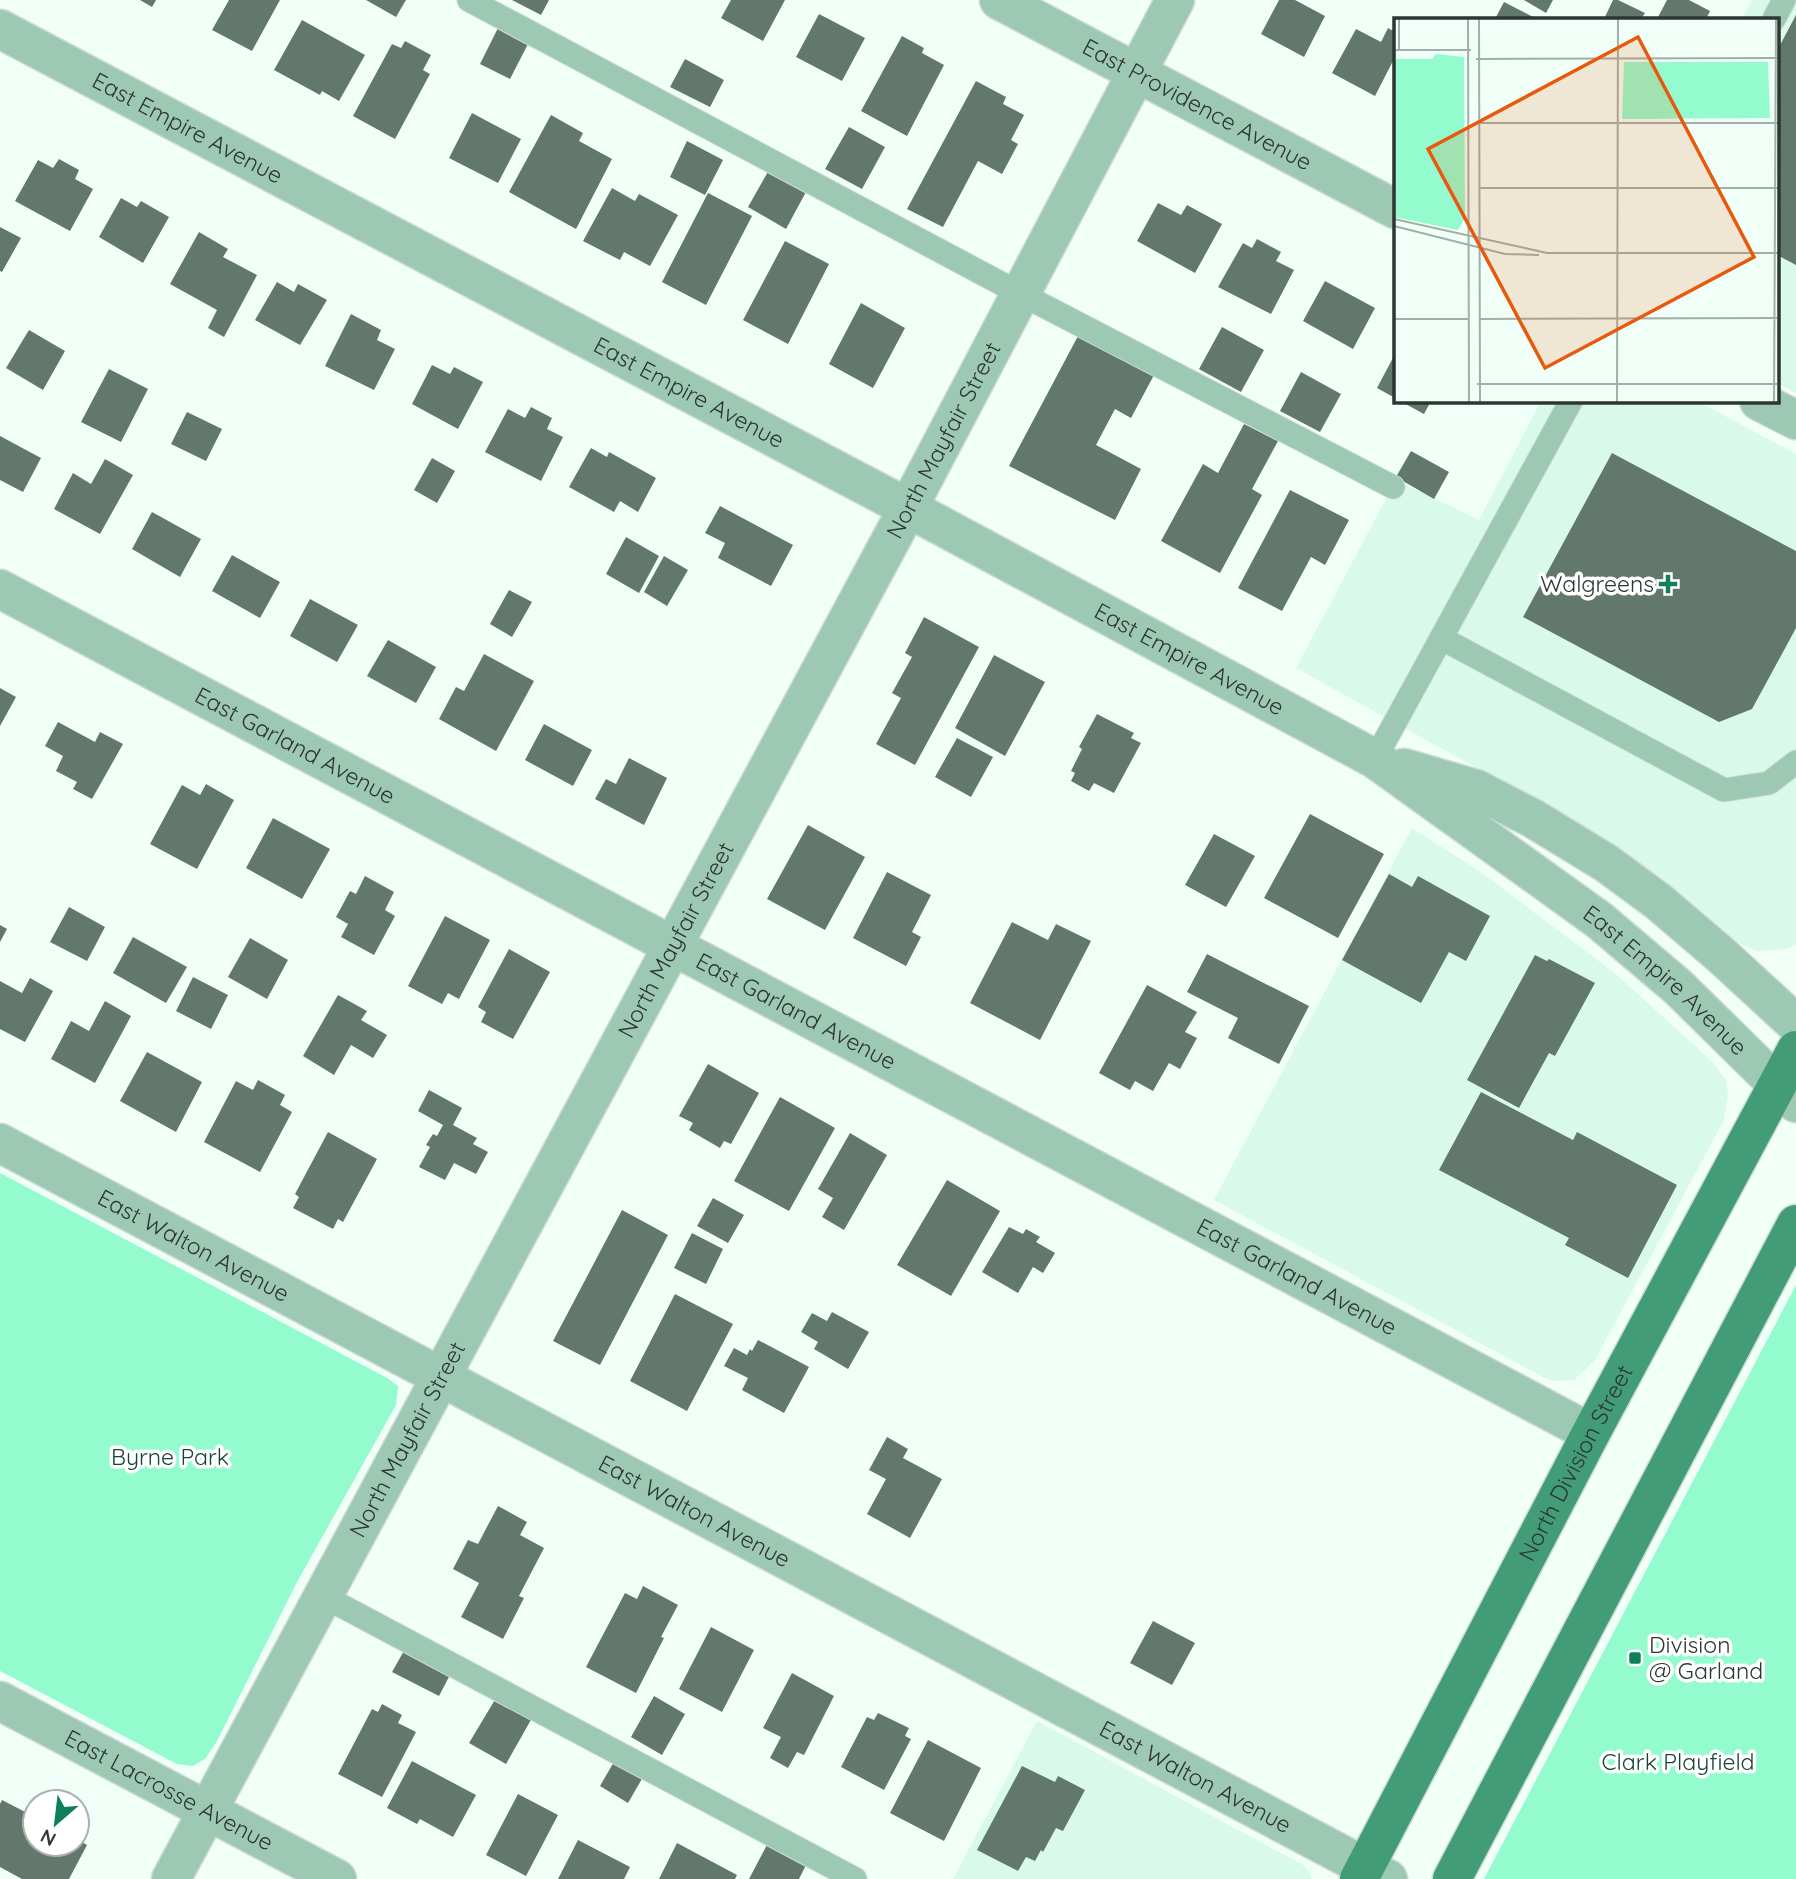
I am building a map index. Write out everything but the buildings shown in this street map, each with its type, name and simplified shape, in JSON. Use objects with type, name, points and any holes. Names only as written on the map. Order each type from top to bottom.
[{"type":"main road","name":"North Division Street","points":[[1371,1875],[1591,1433],[1787,1094],[1796,1050]]},
{"type":"main road","points":[[1452,1879],[1796,1224]]},
{"type":"street","name":"East Providence Avenue","points":[[999,0],[1394,208]]},
{"type":"street","name":"North Mayfair Street","points":[[171,1879],[671,944],[908,508],[1175,0]]},
{"type":"street","name":"East Empire Avenue","points":[[0,29],[908,508],[1375,759],[1599,920],[1678,987],[1787,1094]]},
{"type":"street","points":[[1761,402],[1796,420]]},
{"type":"street","name":"East Garland Avenue","points":[[0,589],[1591,1433]]},
{"type":"street","name":"East Empire Avenue","points":[[1375,759],[1476,789],[1534,819],[1606,863],[1670,911],[1796,1024]]},
{"type":"street","name":"East Walton Avenue","points":[[0,1143],[1371,1875]]},
{"type":"street","name":"East Lacrosse Avenue","points":[[0,1701],[337,1879]]},
{"type":"lane","points":[[469,0],[1019,293],[1393,487]]},
{"type":"lane","points":[[1775,18],[1784,0]]},
{"type":"lane","points":[[1375,759],[1570,402]]},
{"type":"lane","points":[[1441,638],[1724,790],[1769,783],[1796,762]]},
{"type":"lane","points":[[323,1596],[855,1879]]},
{"type":"shaded area","points":[[1752,0],[1796,0],[1796,393],[1778,384],[1778,18],[1743,18]]},
{"type":"shaded area","points":[[1540,402],[1699,402],[1796,454],[1796,945],[1785,949],[1757,951],[1734,941],[1630,858],[1548,804],[1296,668],[1396,480],[1479,520]]},
{"type":"shaded area","points":[[1412,828],[1482,873],[1616,974],[1714,1064],[1726,1080],[1728,1095],[1724,1120],[1595,1360],[1574,1380],[1552,1381],[1545,1378],[1214,1200]]},
{"type":"shaded area","points":[[1037,1721],[1303,1865],[1311,1879],[953,1879]]},
{"type":"green space","name":"Byrne Park","points":[[0,1173],[398,1386],[396,1405],[297,1582],[217,1741],[205,1759],[193,1766],[177,1764],[0,1671]]},
{"type":"green space","name":"Clark Playfield","points":[[1796,1285],[1796,1879],[1484,1879]]},
{"type":"place","name":"Walgreens","points":[[1668,584]]},
{"type":"place","name":"Division @ Garland","points":[[1635,1658]]}]
